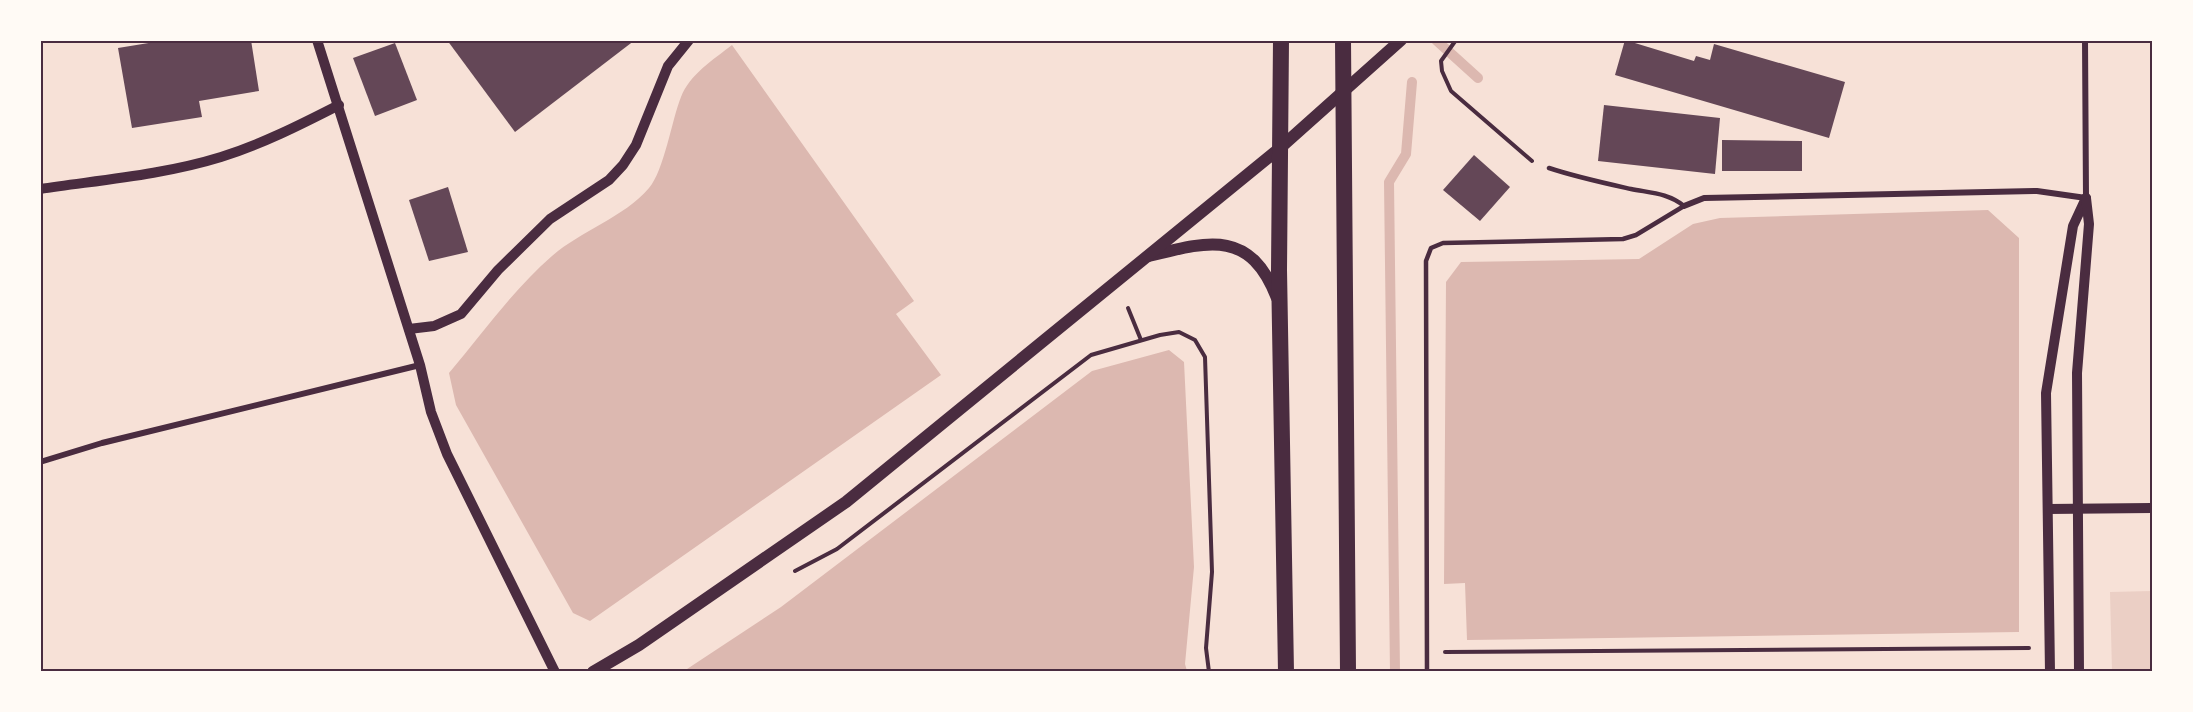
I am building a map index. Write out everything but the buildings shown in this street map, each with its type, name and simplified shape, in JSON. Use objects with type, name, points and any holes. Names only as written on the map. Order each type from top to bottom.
[{"type":"highway","points":[[1281,40],[1280,305],[1286,672]]},
{"type":"highway","points":[[1343,40],[1347,672]]},
{"type":"main road","points":[[594,672],[639,645],[846,502],[1280,148],[1400,41]]},
{"type":"main road","points":[[1145,257],[1184,247],[1215,243],[1230,247],[1252,256],[1269,278],[1280,305]]},
{"type":"street","points":[[317,40],[420,364],[431,412],[447,454],[555,672]]},
{"type":"street","points":[[409,329],[434,326],[461,314],[498,270],[550,219],[609,180],[636,146],[668,66],[689,40]]},
{"type":"street","points":[[2079,672],[2078,373],[2089,224],[2086,198],[2085,40]]},
{"type":"street","points":[[40,189],[186,166],[221,157],[256,145],[339,105]]},
{"type":"street","points":[[1684,206],[1704,198],[2026,191],[2086,198]]},
{"type":"street","points":[[2050,672],[2046,393],[2048,367],[2073,226],[2086,198]]},
{"type":"street","points":[[40,462],[102,443],[420,364]]},
{"type":"street","points":[[2048,509],[2152,508]]},
{"type":"lane","points":[[1427,672],[1426,261],[1431,248],[1443,243],[1623,239],[1636,235],[1684,206],[1675,198],[1660,193],[1634,189],[1549,168]]},
{"type":"path","points":[[1456,40],[1441,60],[1442,71],[1451,91],[1527,159],[1549,168]]},
{"type":"path","points":[[1128,308],[1141,340]]},
{"type":"path","points":[[795,571],[837,549],[1090,355],[1179,332],[1195,340],[1204,357],[1212,572],[1206,648],[1209,672]]},
{"type":"path","points":[[1426,651],[2032,648]]},
{"type":"shaded area","points":[[732,45],[914,301],[896,314],[941,375],[590,621],[573,613],[456,405],[449,373],[511,298],[552,256],[627,208],[649,188],[659,170],[685,89],[703,68]]},
{"type":"shaded area","points":[[1988,210],[2019,238],[2019,632],[1467,640],[1465,583],[1444,584],[1446,282],[1461,262],[1639,259],[1693,224],[1720,218]]},
{"type":"shaded area","points":[[1169,350],[1184,362],[1194,567],[1185,664],[1187,671],[684,671],[781,607],[1092,371]]},
{"type":"shaded area","points":[[2152,591],[2152,671],[2112,671],[2110,592]]},
{"type":"waterway","points":[[1436,40],[1478,78]]},
{"type":"waterway","points":[[1395,672],[1389,182],[1406,154],[1412,82]]}]
